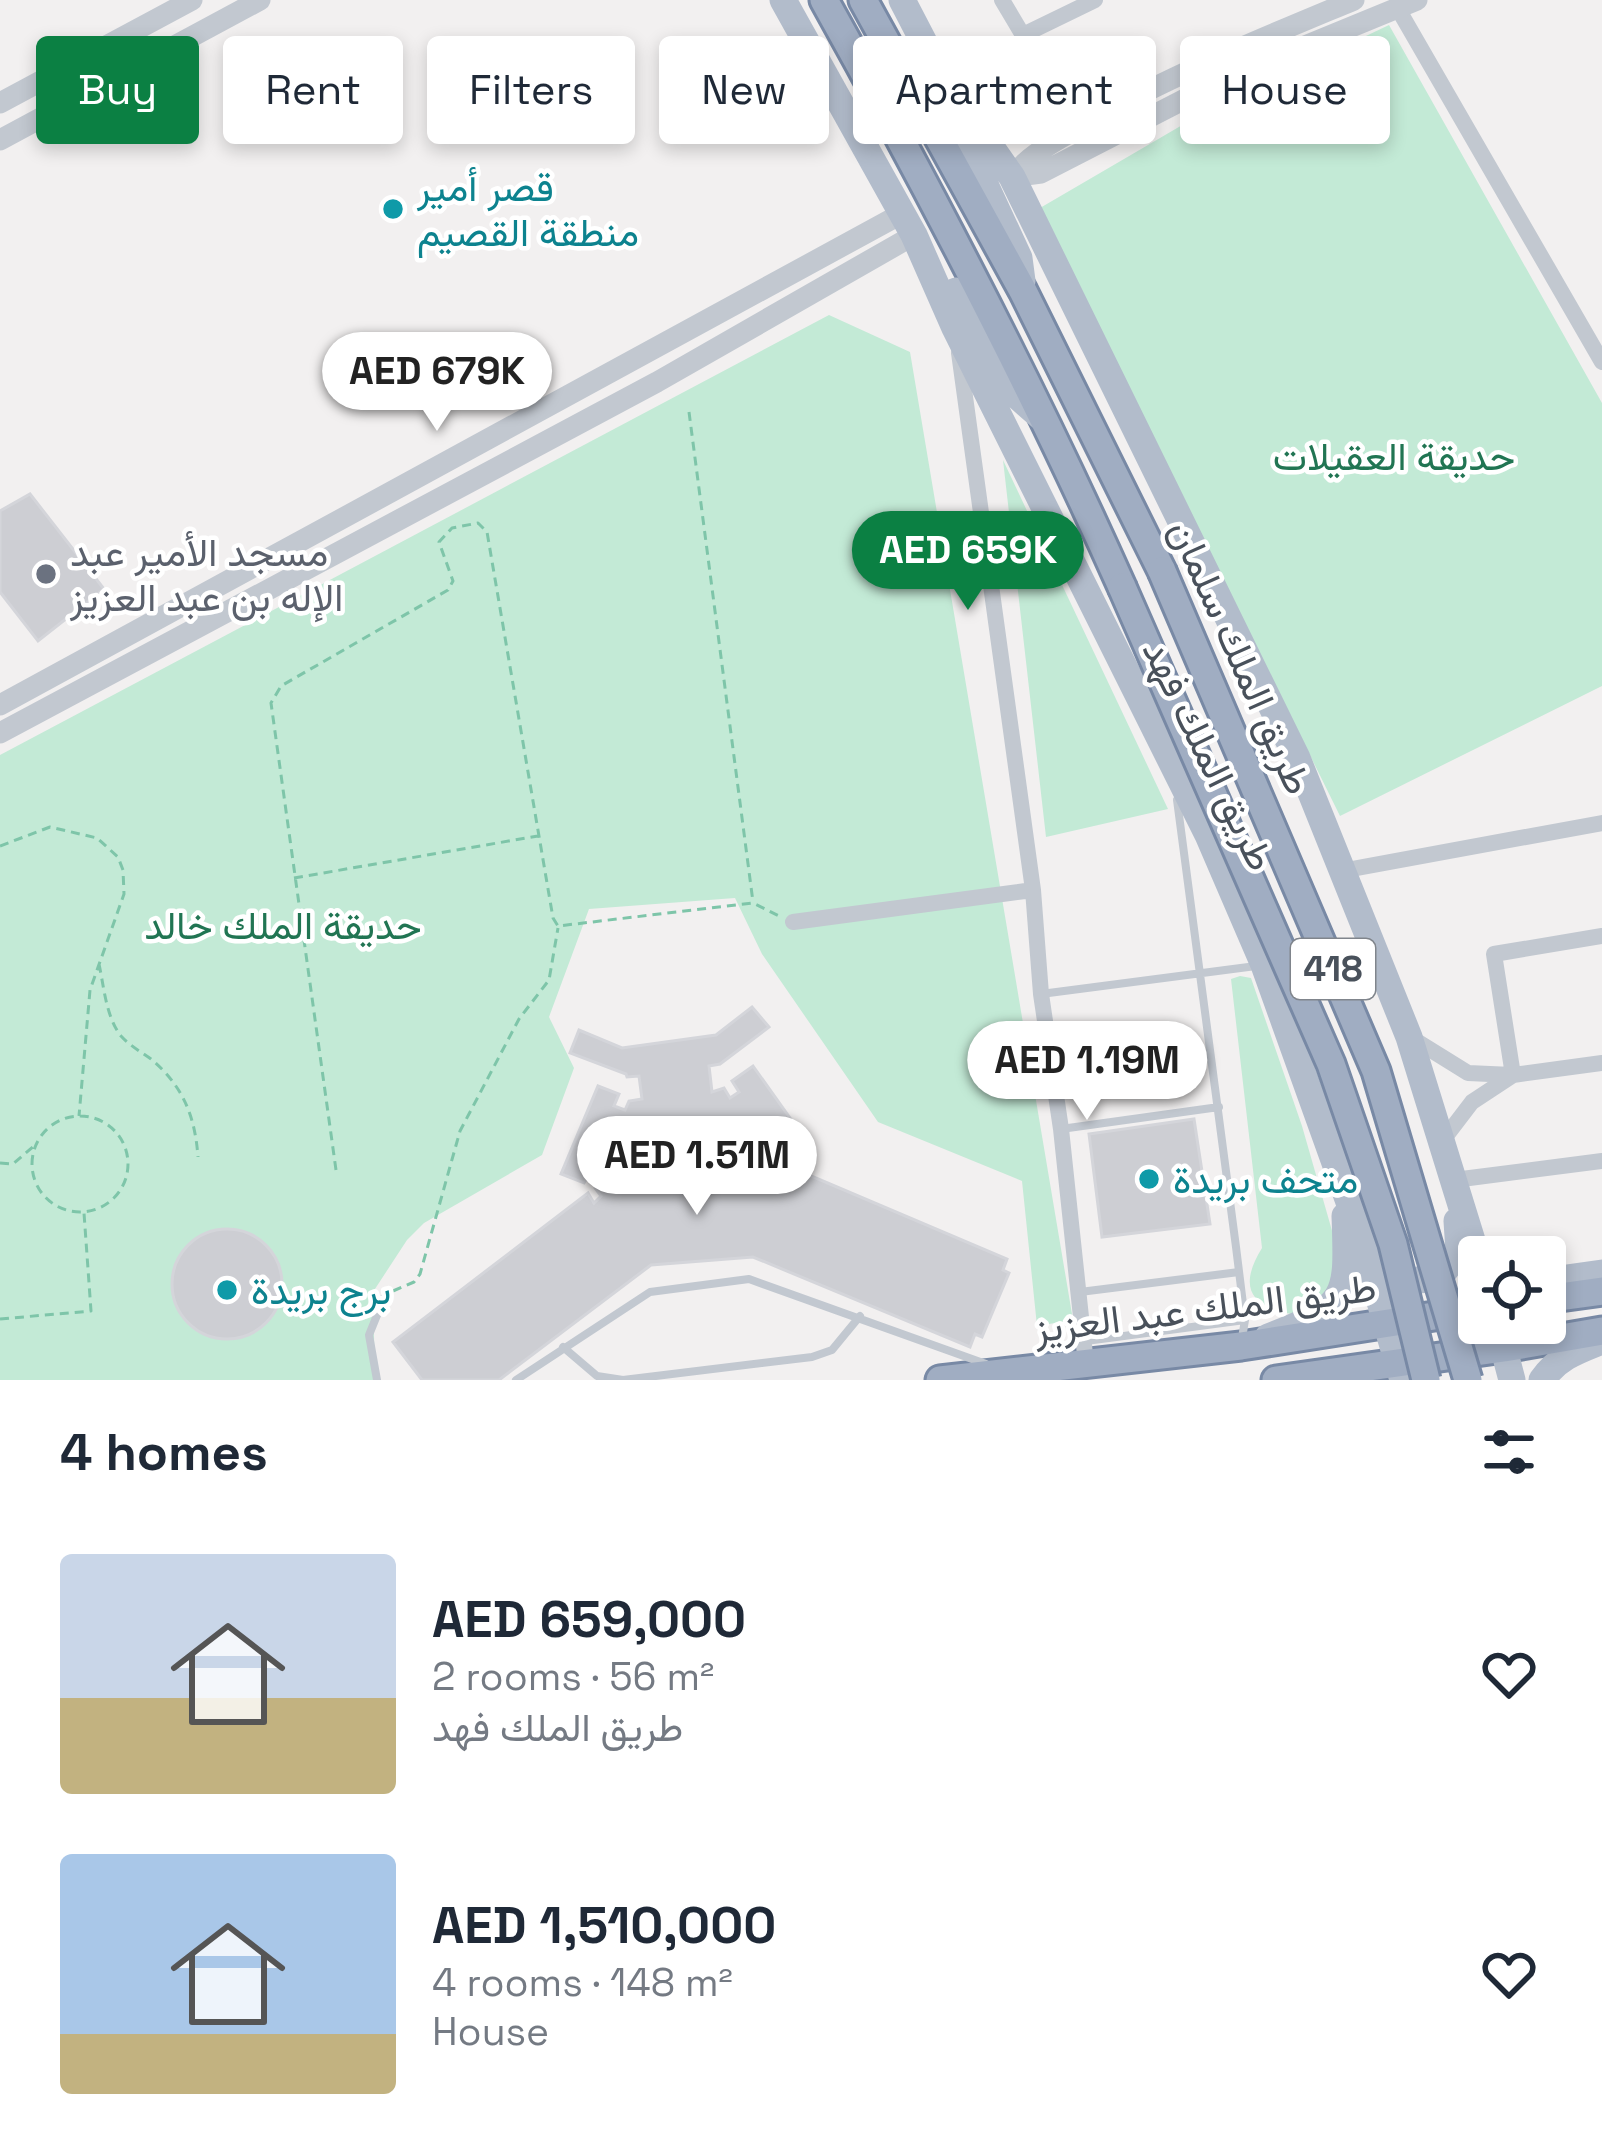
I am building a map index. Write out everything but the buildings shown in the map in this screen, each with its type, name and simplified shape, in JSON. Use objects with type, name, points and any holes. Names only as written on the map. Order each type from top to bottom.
[{"type":"highway","name":"طريق الملك سلمان","points":[[824,0],[934,198],[1050,425],[1331,1064],[1393,1244],[1426,1380]]},
{"type":"highway","name":"طريق الملك سلمان","points":[[863,0],[1023,291],[1162,571],[1376,1071],[1468,1380]]},
{"type":"highway","points":[[1566,1296],[1602,1291]]},
{"type":"highway","name":"طريق الملك عبد العزيز","points":[[940,1380],[1084,1353],[1388,1326],[1458,1314]]},
{"type":"highway","name":"طريق الملك عبد العزيز","points":[[1566,1332],[1602,1330]]},
{"type":"highway","name":"طريق الملك عبد العزيز","points":[[1276,1380],[1401,1372],[1479,1344]]},
{"type":"main road","name":"طريق الملك فهد","points":[[783,0],[907,224],[1172,764],[1264,965],[1358,1227],[1401,1372]]},
{"type":"main road","name":"طريق الملك فهد","points":[[902,0],[921,36]]},
{"type":"main road","points":[[966,144],[1019,258],[1023,291]]},
{"type":"main road","name":"طريق الملك فهد","points":[[989,144],[1012,177],[1297,758],[1408,1037],[1471,1236]]},
{"type":"main road","points":[[907,224],[939,262],[1016,394],[1050,425]]},
{"type":"main road","points":[[1358,1227],[1377,1267],[1398,1282],[1438,1278],[1459,1252],[1454,1180]]},
{"type":"main road","points":[[1454,1180],[1481,1236]]},
{"type":"main road","points":[[1245,1337],[1324,1310],[1342,1292],[1347,1274],[1344,1187]]},
{"type":"main road","points":[[1566,1278],[1602,1273]]},
{"type":"main road","points":[[1542,1380],[1553,1364],[1602,1341]]},
{"type":"main road","points":[[1503,1344],[1512,1380]]},
{"type":"street","points":[[0,103],[192,0]]},
{"type":"street","points":[[0,140],[260,0]]},
{"type":"street","points":[[1002,0],[1022,35],[1095,0]]},
{"type":"street","points":[[1156,89],[1354,0]]},
{"type":"street","points":[[1012,177],[1041,173],[1220,81],[1407,4],[1602,362]]},
{"type":"street","points":[[1012,177],[1026,158],[1050,144]]},
{"type":"street","points":[[0,705],[907,224]]},
{"type":"street","points":[[0,733],[657,382],[907,224]]},
{"type":"street","points":[[955,328],[1034,890],[1041,994],[1061,1129],[1084,1353]]},
{"type":"street","points":[[1341,871],[1602,823]]},
{"type":"street","points":[[793,922],[1034,890]]},
{"type":"street","points":[[1513,1075],[1494,954],[1602,936]]},
{"type":"street","points":[[1408,1037],[1468,1073],[1513,1075],[1602,1063]]},
{"type":"street","points":[[1443,1141],[1472,1102],[1513,1075]]},
{"type":"street","points":[[1454,1180],[1602,1161]]},
{"type":"lane","points":[[1172,764],[1245,1337]]},
{"type":"lane","points":[[1041,994],[1264,965]]},
{"type":"lane","points":[[1061,1129],[1219,1107]]},
{"type":"lane","points":[[1077,1292],[1239,1272]]},
{"type":"lane","points":[[516,1380],[650,1292],[749,1279],[1005,1371]]},
{"type":"lane","points":[[377,1380],[369,1335],[384,1298]]},
{"type":"lane","points":[[563,1347],[597,1376],[623,1380],[812,1357],[832,1350],[860,1316]]},
{"type":"path","points":[[689,412],[753,903]]},
{"type":"path","points":[[336,1169],[271,712],[273,696],[280,686],[448,590],[453,581],[440,542],[452,528],[471,522],[484,527],[489,538],[553,918],[559,926],[549,980],[519,1019],[460,1132],[420,1274],[384,1298]]},
{"type":"path","points":[[0,846],[50,827],[97,838],[118,857],[124,894],[87,1010],[79,1116]]},
{"type":"path","points":[[294,878],[540,836]]},
{"type":"path","points":[[559,926],[753,903],[793,922]]},
{"type":"path","points":[[99,964],[107,1005],[121,1036],[171,1078],[187,1101],[199,1157]]},
{"type":"path","points":[[0,1163],[13,1164],[57,1121],[97,1118],[122,1141],[128,1162],[124,1183],[98,1209],[63,1209],[40,1191],[32,1168],[36,1144]]},
{"type":"path","points":[[0,1318],[92,1311],[83,1211]]},
{"type":"green space","name":"حديقة العقيلات","points":[[1389,25],[1602,403],[1602,686],[1340,816],[1040,208],[1180,126],[1180,144],[1390,144],[1390,36],[1366,36]]},
{"type":"green space","name":"حديقة الملك خالد","points":[[829,315],[910,352],[1073,1320],[1037,1326],[1022,1181],[878,1122],[762,954],[735,898],[589,909],[549,1017],[574,1068],[542,1155],[424,1223],[407,1240],[373,1292],[375,1380],[0,1380],[0,755]]},
{"type":"green space","points":[[1003,460],[1168,809],[1046,837]]},
{"type":"green space","points":[[1251,978],[1302,1126],[1343,1269],[1337,1291],[1298,1315],[1260,1302],[1250,1286],[1262,1248],[1231,979]]},
{"type":"place","name":"قصر أمير منطقة القصيم","points":[[393,209]]},
{"type":"place","name":"مسجد الأمير عبد الإله بن عبد العزيز","points":[[46,574]]},
{"type":"place","name":"متحف بريدة","points":[[1149,1179]]},
{"type":"place","name":"برج بريدة","points":[[227,1290]]}]
